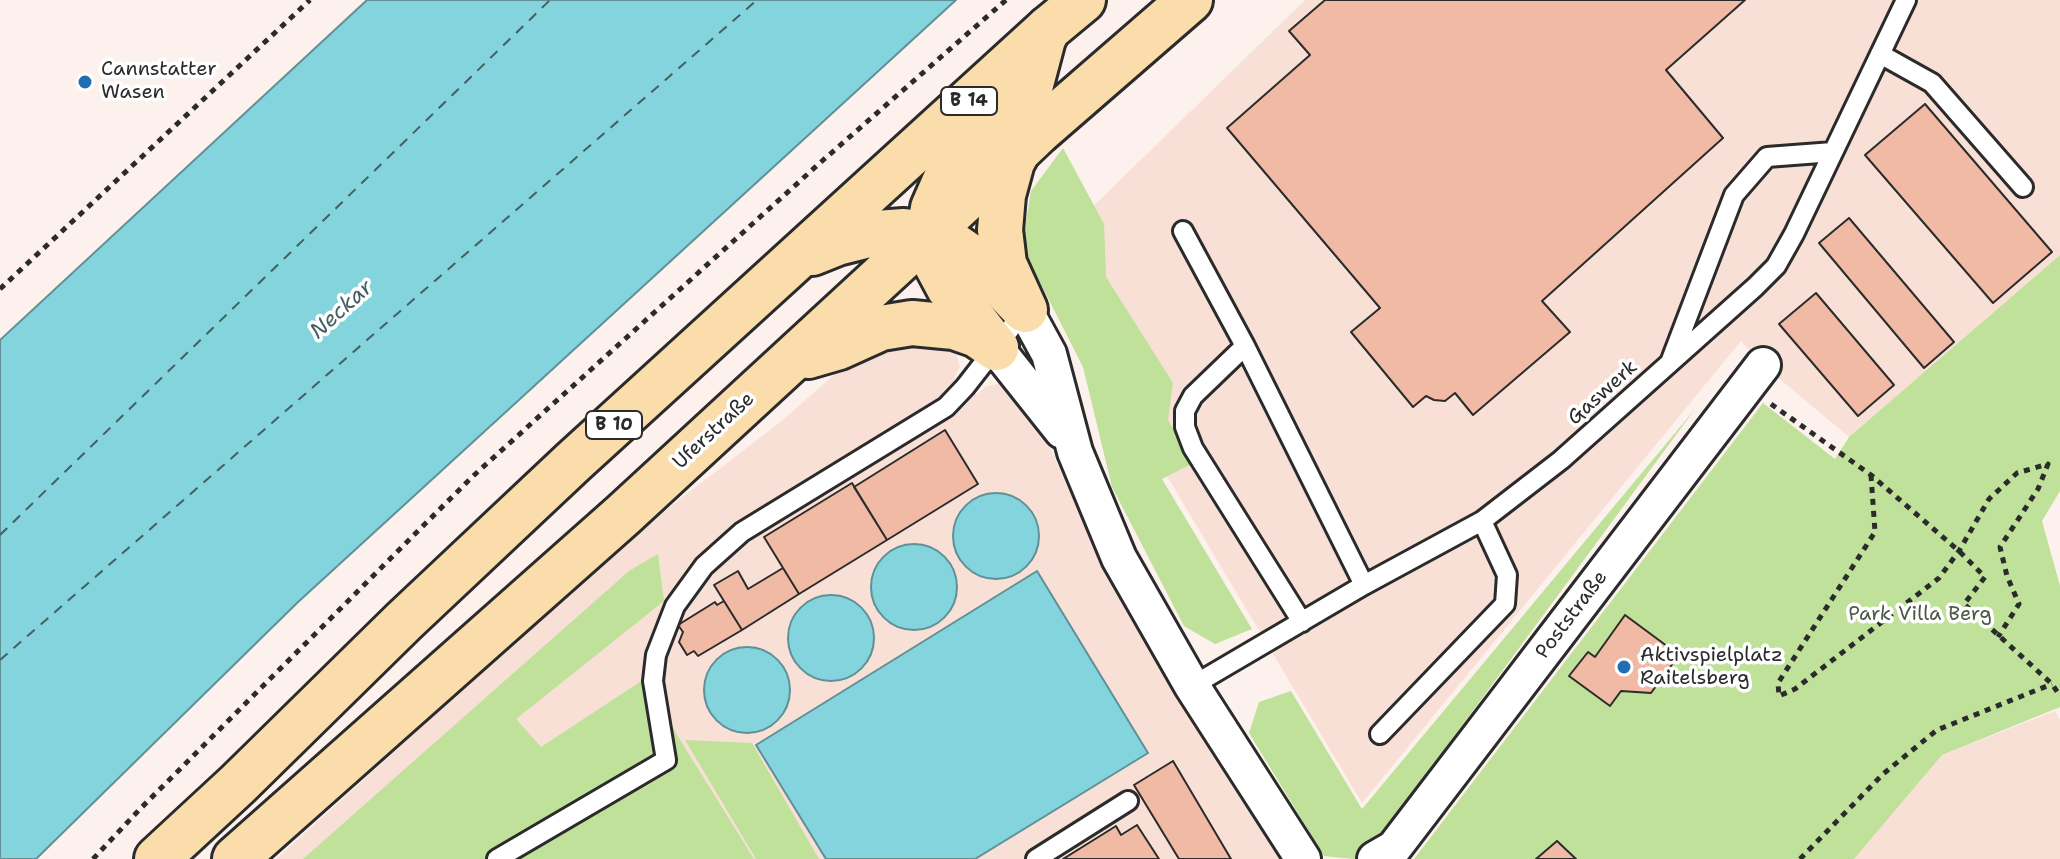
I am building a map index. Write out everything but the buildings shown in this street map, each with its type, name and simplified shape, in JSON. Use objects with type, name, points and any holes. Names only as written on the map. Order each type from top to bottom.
[{"type":"main road","points":[[996,348],[966,312],[940,273],[930,248],[929,234],[936,196],[950,169],[1030,88],[1048,29],[1083,0]]},
{"type":"main road","name":"Uferstraße","points":[[235,859],[623,515],[1018,151],[1190,0]]},
{"type":"main road","name":"B 14","points":[[890,172],[1048,29]]},
{"type":"main road","points":[[1018,151],[1006,179],[1000,230],[1004,264],[1025,310]]},
{"type":"main road","name":"B 10","points":[[157,859],[573,462],[890,172]]},
{"type":"main road","points":[[785,267],[818,250],[855,237],[904,231],[929,234],[948,241],[981,264],[1025,310]]},
{"type":"main road","points":[[787,365],[881,328],[912,323],[954,327],[977,335],[996,348]]},
{"type":"street","points":[[1025,310],[1049,354],[1075,452]]},
{"type":"street","points":[[996,348],[1058,422],[1075,452],[1124,568],[1192,686],[1303,859]]},
{"type":"street","name":"Poststraße","points":[[1375,859],[1394,848],[1755,376]]},
{"type":"lane","name":"Gaswerk","points":[[1192,686],[1364,585],[1482,521],[1561,460],[1776,266],[1906,0]]},
{"type":"lane","points":[[1880,54],[1932,83],[2023,187]]},
{"type":"lane","points":[[1670,363],[1734,195],[1767,157],[1833,152]]},
{"type":"lane","points":[[1183,231],[1245,346],[1364,585]]},
{"type":"lane","points":[[497,859],[666,760],[653,681],[656,655],[675,606],[704,566],[742,532],[946,407],[1025,310]]},
{"type":"lane","points":[[1245,346],[1193,396],[1185,411],[1185,427],[1193,448],[1302,622]]},
{"type":"lane","points":[[1380,734],[1505,604],[1507,575],[1482,521]]},
{"type":"lane","points":[[1036,859],[1128,801]]},
{"type":"path","points":[[0,289],[310,0]]},
{"type":"path","points":[[93,859],[472,477],[821,162],[1006,0]]},
{"type":"path","points":[[1755,376],[1959,551],[1985,577],[1964,604],[2052,684],[2060,696]]},
{"type":"path","points":[[1871,475],[1875,532],[1778,683],[1779,696],[1795,689],[1939,578],[1959,551],[1989,499],[2017,473],[2048,464],[2038,489],[2000,547],[2007,576],[2019,604],[1998,637]]},
{"type":"path","points":[[1800,859],[1883,774],[1937,730],[2052,684]]},
{"type":"shaded area","points":[[1305,0],[2060,0],[2060,255],[1849,437],[1763,365],[1741,341],[1362,803],[1038,260]]},
{"type":"shaded area","points":[[919,336],[955,351],[960,366],[954,378],[977,395],[986,386],[1003,383],[1031,413],[1047,441],[1100,560],[1130,614],[1282,859],[276,859],[636,533],[779,423],[858,354]]},
{"type":"shaded area","points":[[2055,711],[2060,720],[2060,859],[1854,859],[1942,755]]},
{"type":"green space","points":[[1063,148],[1104,224],[1106,277],[1173,383],[1168,420],[1193,463],[1162,479],[1252,629],[1215,644],[1184,626],[1112,487],[1083,367],[1022,247],[1031,191]]},
{"type":"green space","name":"Park Villa Berg","points":[[2060,255],[2060,491],[2042,521],[2060,586],[2060,707],[1942,755],[1854,859],[1414,859],[1763,403],[1835,459],[1849,437]]},
{"type":"green space","points":[[1695,409],[1380,837],[1354,859],[1324,856],[1249,733],[1259,702],[1291,691],[1362,809]]},
{"type":"green space","points":[[658,554],[664,601],[516,719],[541,747],[643,680],[754,859],[303,859],[629,571]]},
{"type":"green space","points":[[685,740],[752,743],[819,859],[756,859]]},
{"type":"water","name":"Neckar","points":[[367,0],[956,0],[297,603],[36,859],[0,859],[0,340]]},
{"type":"water","points":[[996,493],[1020,500],[1032,512],[1039,536],[1032,560],[1020,572],[996,579],[972,572],[960,560],[953,536],[960,512],[972,500]]},
{"type":"water","points":[[914,544],[931,547],[950,563],[957,587],[954,604],[938,623],[914,630],[897,627],[878,611],[871,587],[874,570],[890,551]]},
{"type":"water","points":[[1037,571],[1148,753],[975,859],[826,859],[756,745]]},
{"type":"water","points":[[831,595],[855,602],[867,614],[874,638],[867,662],[855,674],[831,681],[807,674],[795,662],[788,638],[795,614],[807,602]]},
{"type":"water","points":[[747,647],[771,654],[783,666],[790,690],[783,714],[771,726],[747,733],[723,726],[711,714],[704,690],[711,666],[723,654]]},
{"type":"ferry route","points":[[0,535],[550,0]]},
{"type":"ferry route","points":[[0,660],[757,0]]},
{"type":"place","name":"Cannstatter Wasen","points":[[85,82]]},
{"type":"place","name":"Aktivspielplatz Raitelsberg","points":[[1624,667]]}]
